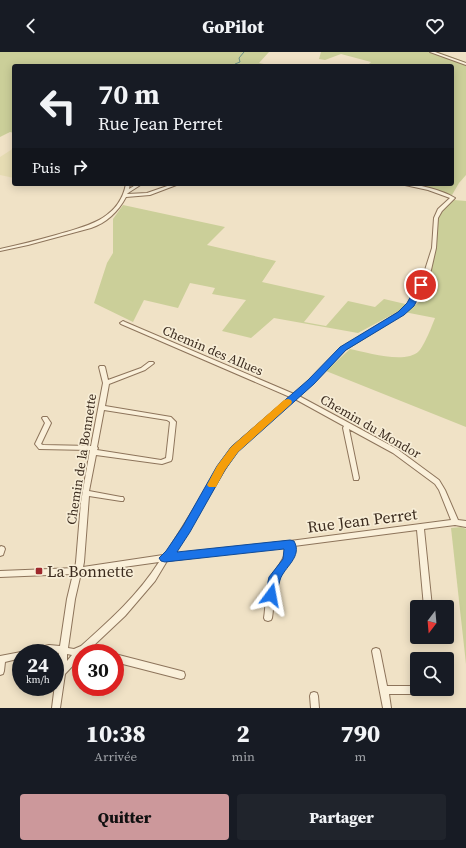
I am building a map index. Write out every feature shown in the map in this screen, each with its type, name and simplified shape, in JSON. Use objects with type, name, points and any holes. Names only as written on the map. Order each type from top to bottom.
[{"type":"street","points":[[432,52],[466,64]]},
{"type":"street","points":[[126,194],[128,186]]},
{"type":"street","points":[[2,250],[88,228],[100,223],[107,217],[126,194],[137,186]]},
{"type":"street","points":[[126,194],[148,194],[171,186]]},
{"type":"street","points":[[89,644],[122,614],[152,579],[186,529],[221,469],[234,450],[311,382],[343,348],[401,313],[411,304],[428,270],[434,248],[436,218],[440,210],[453,198],[429,189],[415,186]]},
{"type":"street","name":"Chemin des Allues","points":[[123,323],[294,397]]},
{"type":"street","points":[[106,383],[143,369],[151,363]]},
{"type":"street","name":"Chemin de la Bonnette","points":[[64,650],[76,572],[80,562],[86,493],[106,383],[102,367]]},
{"type":"street","name":"Chemin du Mondor","points":[[294,397],[350,425],[395,451],[436,482],[442,490],[455,522]]},
{"type":"street","points":[[45,418],[48,423],[38,444],[41,447],[95,450],[162,462],[169,459],[173,422],[169,418],[102,408]]},
{"type":"street","points":[[350,425],[346,428],[356,478]]},
{"type":"street","points":[[86,493],[121,499]]},
{"type":"street","name":"Rue Jean Perret","points":[[0,574],[76,572],[165,558],[290,544],[455,522],[466,524]]},
{"type":"street","points":[[420,527],[427,600]]},
{"type":"street","points":[[268,618],[274,577],[287,561],[291,549],[290,544]]},
{"type":"street","points":[[64,650],[72,652]]},
{"type":"street","points":[[376,651],[387,708]]},
{"type":"street","points":[[0,672],[0,660],[12,657]]},
{"type":"street","points":[[124,660],[181,675]]},
{"type":"street","points":[[64,669],[72,661]]},
{"type":"street","points":[[384,690],[410,690]]},
{"type":"street","name":"Chemin de la Bonnette","points":[[56,708],[58,696]]},
{"type":"street","points":[[314,696],[315,708]]},
{"type":"shaded area","points":[[12,149],[12,178],[0,175],[0,157]]},
{"type":"green space","points":[[0,52],[269,52],[259,63],[264,64],[12,64],[12,132],[0,137]]},
{"type":"green space","points":[[321,52],[439,52],[466,62],[466,175],[452,195],[417,186],[454,186],[454,64],[369,64],[371,62],[341,54],[325,60],[319,59]]},
{"type":"green space","points":[[454,200],[466,201],[466,427],[326,371],[350,349],[376,355],[395,357],[413,355],[419,351],[423,345],[435,318],[399,311],[358,333],[274,318],[251,338],[222,331],[246,300],[212,294],[215,288],[190,283],[178,308],[144,300],[133,322],[94,303],[107,263],[113,253],[113,219],[123,205],[225,227],[207,245],[276,261],[262,282],[325,296],[304,322],[326,326],[348,301],[375,307],[384,299],[414,306],[423,299],[434,258],[437,239],[437,218],[441,210]]},
{"type":"green space","points":[[461,527],[466,529],[466,664],[451,528]]},
{"type":"waterway","points":[[235,64],[240,62],[239,58],[244,52]]},
{"type":"slow traffic","points":[[212,485],[234,450],[259,426],[288,402]]},
{"type":"place","name":"La Bonnette","points":[[39,571]]},
{"type":"route","points":[[271,595],[274,577],[290,556],[290,544],[165,558],[170,554],[186,529],[221,469],[234,450],[259,426],[311,382],[326,364],[343,348],[401,313],[411,304],[421,285]]}]
